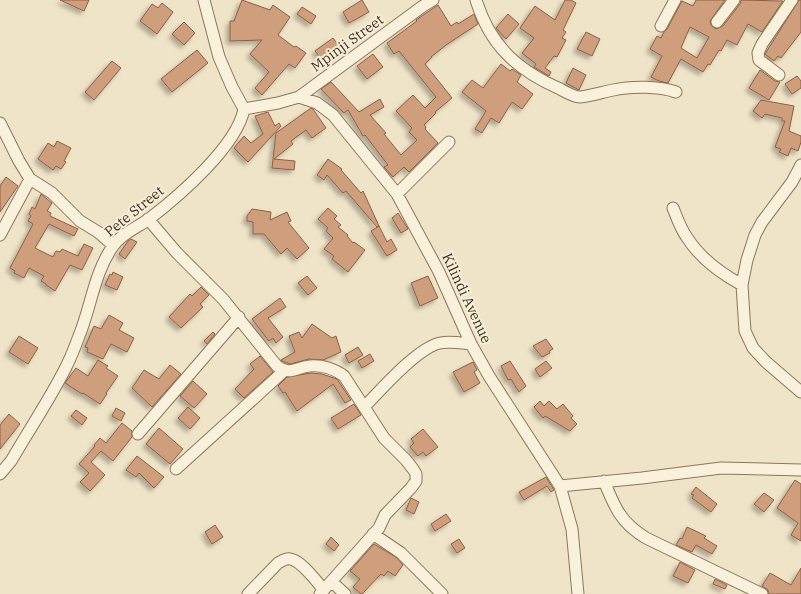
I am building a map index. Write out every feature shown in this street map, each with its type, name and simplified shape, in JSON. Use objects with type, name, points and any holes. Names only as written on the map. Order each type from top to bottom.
[{"type":"street","points":[[204,0],[219,57],[232,87],[244,108],[278,103],[299,97]]},
{"type":"street","name":"Mpinji Street","points":[[299,97],[433,0]]},
{"type":"street","points":[[476,0],[489,31],[506,54],[535,77],[557,88],[579,97],[615,89],[637,87],[668,89],[676,92]]},
{"type":"street","points":[[661,26],[675,0]]},
{"type":"street","points":[[717,22],[734,0]]},
{"type":"street","points":[[778,75],[759,60],[758,53],[762,44],[792,0]]},
{"type":"street","name":"Kilindi Avenue","points":[[299,97],[317,103],[333,115],[398,194],[439,272],[471,344],[493,382],[560,486],[572,530],[578,594]]},
{"type":"street","name":"Pete Street","points":[[0,474],[11,461],[66,367],[86,320],[102,265],[113,245],[128,231],[148,219],[204,170],[235,133],[242,119],[244,108]]},
{"type":"street","points":[[0,123],[30,179],[52,193],[80,221],[98,232],[113,245]]},
{"type":"street","points":[[398,194],[449,142]]},
{"type":"street","points":[[801,165],[792,182],[762,222],[755,235],[747,260],[742,285],[745,331],[753,348],[766,362],[801,392]]},
{"type":"street","points":[[0,235],[30,179]]},
{"type":"street","points":[[673,208],[681,228],[688,239],[705,258],[726,276],[742,285]]},
{"type":"street","points":[[148,219],[177,253],[239,317],[276,366],[284,371],[292,371],[310,366],[319,366],[338,371],[351,386],[384,438],[416,474],[416,481],[412,488],[385,516],[379,528],[325,588]]},
{"type":"street","points":[[138,434],[239,317]]},
{"type":"street","points":[[364,407],[394,376],[430,347],[440,343],[454,342],[471,344]]},
{"type":"street","points":[[176,469],[284,371]]},
{"type":"street","points":[[560,486],[721,468],[801,470]]},
{"type":"street","points":[[604,482],[617,510],[625,522],[634,531],[762,594]]},
{"type":"street","points":[[373,534],[401,553],[442,594]]},
{"type":"street","points":[[248,594],[278,563],[284,559],[291,559],[300,564],[325,588],[345,594]]},
{"type":"building","points":[[60,0],[89,0],[84,11]]},
{"type":"building","points":[[242,0],[270,10],[273,5],[290,17],[278,35],[294,47],[296,46],[306,53],[295,68],[289,64],[262,95],[255,88],[269,72],[250,54],[262,40],[230,41],[230,21],[234,21]]},
{"type":"building","points":[[362,0],[369,12],[349,23],[343,12]]},
{"type":"building","points":[[565,0],[571,0],[576,3],[563,30],[566,32],[562,38],[566,40],[557,57],[554,56],[545,68],[551,72],[549,76],[534,67],[536,64],[522,53],[534,38],[520,28],[535,6],[555,20]]},
{"type":"building","points":[[696,0],[725,0],[710,21],[711,25],[716,29],[723,26],[740,4],[741,0],[783,1],[762,32],[748,24],[737,45],[727,40],[721,51],[719,50],[710,65],[708,64],[703,72],[681,59],[668,83],[651,77],[662,56],[650,49],[657,36],[661,38],[682,1],[693,6]],"holes":[[[690,27],[709,37],[697,58],[681,48]]]},
{"type":"building","points":[[799,0],[801,0],[801,32],[781,58],[778,56],[774,61],[765,54]]},
{"type":"building","points":[[162,3],[173,12],[157,34],[140,21],[152,4],[158,8]]},
{"type":"building","points":[[438,5],[451,26],[457,22],[458,24],[474,14],[478,24],[446,45],[425,64],[452,98],[435,112],[436,113],[424,125],[426,127],[425,129],[438,143],[409,172],[404,167],[393,177],[384,167],[388,165],[365,135],[363,136],[348,110],[344,113],[321,89],[331,82],[359,112],[380,99],[384,107],[370,115],[386,133],[384,134],[401,155],[417,140],[409,132],[412,128],[396,111],[413,95],[425,108],[436,97],[399,51],[394,54],[387,43]]},
{"type":"building","points":[[302,7],[316,16],[311,24],[297,14]]},
{"type":"building","points":[[508,14],[519,24],[506,39],[496,28]]},
{"type":"building","points":[[184,22],[195,33],[184,45],[172,34]]},
{"type":"building","points":[[586,32],[600,39],[592,56],[577,49]]},
{"type":"building","points":[[333,38],[342,50],[325,63],[315,51]]},
{"type":"building","points":[[197,50],[208,63],[172,92],[161,79]]},
{"type":"building","points":[[373,54],[383,67],[367,79],[357,66]]},
{"type":"building","points":[[112,61],[121,68],[94,100],[85,92]]},
{"type":"building","points":[[501,64],[510,71],[512,69],[521,75],[517,82],[533,94],[522,109],[512,102],[499,123],[491,118],[482,133],[475,129],[486,111],[462,92],[472,80],[483,88]]},
{"type":"building","points":[[573,68],[586,75],[579,90],[566,83]]},
{"type":"building","points":[[760,70],[775,81],[780,82],[769,100],[749,88]]},
{"type":"building","points":[[797,76],[801,81],[801,88],[792,94],[785,84]]},
{"type":"building","points":[[761,100],[794,106],[789,131],[801,136],[798,151],[791,148],[788,156],[779,152],[781,149],[775,147],[785,121],[782,121],[782,118],[765,114],[762,118],[753,111]]},
{"type":"building","points":[[311,108],[326,128],[312,138],[306,130],[291,141],[293,144],[274,159],[295,161],[294,170],[272,168],[276,133]]},
{"type":"building","points":[[268,112],[275,126],[279,123],[281,126],[248,162],[234,148],[244,136],[251,143],[263,134],[255,116]]},
{"type":"building","points":[[57,141],[71,148],[64,161],[66,162],[61,169],[56,166],[53,170],[38,159],[48,143],[54,147]]},
{"type":"building","points":[[328,159],[342,169],[341,170],[361,193],[363,191],[379,226],[377,227],[346,191],[343,193],[327,175],[324,180],[317,175]]},
{"type":"building","points":[[6,177],[18,186],[0,212],[0,186]]},
{"type":"building","points":[[41,194],[52,203],[47,211],[51,213],[50,216],[78,229],[74,236],[49,224],[35,248],[53,257],[56,251],[60,252],[62,249],[78,256],[84,244],[93,248],[82,270],[70,265],[55,291],[41,281],[44,276],[29,268],[24,278],[14,273],[15,271],[10,268],[33,224],[28,221],[31,216],[29,214],[32,207],[35,209]]},
{"type":"building","points":[[328,208],[337,216],[334,219],[341,225],[338,227],[348,235],[347,236],[353,243],[354,242],[365,250],[348,272],[332,259],[334,256],[324,249],[333,238],[326,231],[328,228],[318,219]]},
{"type":"building","points":[[252,209],[271,212],[270,220],[287,212],[291,221],[288,222],[309,248],[297,259],[287,248],[281,254],[264,234],[253,234],[253,222],[247,221],[247,216]]},
{"type":"building","points":[[398,213],[408,229],[401,233],[392,218]]},
{"type":"building","points":[[379,226],[387,242],[391,239],[397,250],[387,256],[371,231]]},
{"type":"building","points":[[131,239],[137,242],[125,259],[119,254]]},
{"type":"building","points":[[113,272],[123,277],[117,290],[105,285],[110,274],[112,275]]},
{"type":"building","points":[[307,276],[317,288],[308,295],[298,283]]},
{"type":"building","points":[[428,276],[438,298],[420,306],[411,283]]},
{"type":"building","points":[[201,287],[209,295],[200,304],[203,307],[181,328],[169,317],[190,294],[192,296]]},
{"type":"building","points":[[280,298],[286,307],[268,318],[283,337],[276,343],[273,338],[269,341],[252,319]]},
{"type":"building","points":[[109,315],[123,323],[119,330],[134,338],[127,352],[111,344],[103,359],[87,352],[88,348],[85,347],[94,326],[101,329]]},
{"type":"building","points":[[312,324],[332,338],[336,336],[341,352],[323,360],[309,359],[290,364],[282,361],[281,360],[295,352],[289,336],[299,332],[302,338]]},
{"type":"building","points":[[213,332],[215,334],[207,344],[204,341]]},
{"type":"building","points":[[19,336],[38,348],[28,364],[9,352]]},
{"type":"building","points":[[546,339],[553,349],[549,351],[550,353],[542,357],[533,346]]},
{"type":"building","points":[[358,347],[363,355],[349,363],[345,355]]},
{"type":"building","points":[[370,354],[374,361],[362,368],[358,361]]},
{"type":"building","points":[[260,356],[273,372],[244,398],[235,389],[254,369],[250,364]]},
{"type":"building","points":[[98,360],[108,366],[106,368],[118,376],[100,404],[65,383],[76,368],[88,376]]},
{"type":"building","points":[[510,361],[526,386],[519,392],[511,379],[508,380],[501,366]]},
{"type":"building","points":[[546,361],[552,368],[540,377],[535,369]]},
{"type":"building","points":[[473,362],[477,370],[474,372],[480,383],[464,392],[453,372]]},
{"type":"building","points":[[170,365],[181,374],[152,407],[132,388],[144,370],[159,379]]},
{"type":"building","points":[[311,373],[322,374],[337,379],[351,400],[345,403],[333,384],[297,411],[285,392],[283,393],[278,386],[287,377]]},
{"type":"building","points":[[193,381],[207,394],[194,408],[180,396]]},
{"type":"building","points":[[540,401],[544,406],[549,401],[557,409],[563,404],[573,416],[571,418],[577,424],[570,431],[545,416],[543,418],[534,407]]},
{"type":"building","points":[[354,404],[361,415],[338,429],[331,418]]},
{"type":"building","points":[[188,407],[200,418],[190,429],[178,418]]},
{"type":"building","points":[[116,408],[125,413],[121,421],[112,416]]},
{"type":"building","points":[[76,410],[87,418],[82,425],[71,416]]},
{"type":"building","points":[[9,414],[20,424],[0,449],[0,425]]},
{"type":"building","points":[[122,423],[132,431],[132,437],[113,461],[101,451],[91,462],[105,475],[90,491],[80,482],[89,473],[79,464],[100,438],[106,443]]},
{"type":"building","points":[[159,428],[183,449],[170,464],[146,444]]},
{"type":"building","points":[[423,429],[438,447],[426,456],[423,452],[418,456],[410,447],[414,443],[411,439]]},
{"type":"building","points":[[137,456],[164,477],[154,488],[139,473],[136,477],[126,470]]},
{"type":"building","points":[[546,477],[554,490],[551,492],[547,486],[524,500],[519,492]]},
{"type":"building","points":[[795,480],[801,484],[801,541],[791,535],[798,523],[777,508]]},
{"type":"building","points":[[696,487],[717,504],[711,512],[692,498],[694,495],[691,494]]},
{"type":"building","points":[[764,493],[774,500],[764,512],[754,504]]},
{"type":"building","points":[[411,498],[419,502],[414,514],[406,510]]},
{"type":"building","points":[[446,514],[451,521],[435,531],[431,524]]},
{"type":"building","points":[[215,525],[223,537],[212,544],[205,532]]},
{"type":"building","points":[[687,527],[706,536],[704,538],[717,546],[712,554],[696,545],[692,552],[676,545],[680,538],[682,539]]},
{"type":"building","points":[[331,537],[339,545],[334,551],[326,544]]},
{"type":"building","points":[[459,539],[465,548],[457,553],[451,544]]},
{"type":"building","points":[[374,544],[397,558],[403,565],[395,576],[388,571],[384,576],[381,574],[361,594],[353,587],[360,579],[350,571]]},
{"type":"building","points":[[680,562],[695,570],[688,583],[673,576]]},
{"type":"building","points":[[801,568],[801,594],[769,594],[768,590],[762,586],[770,573],[791,585]]},
{"type":"building","points":[[715,579],[727,585],[725,589],[713,584]]}]
